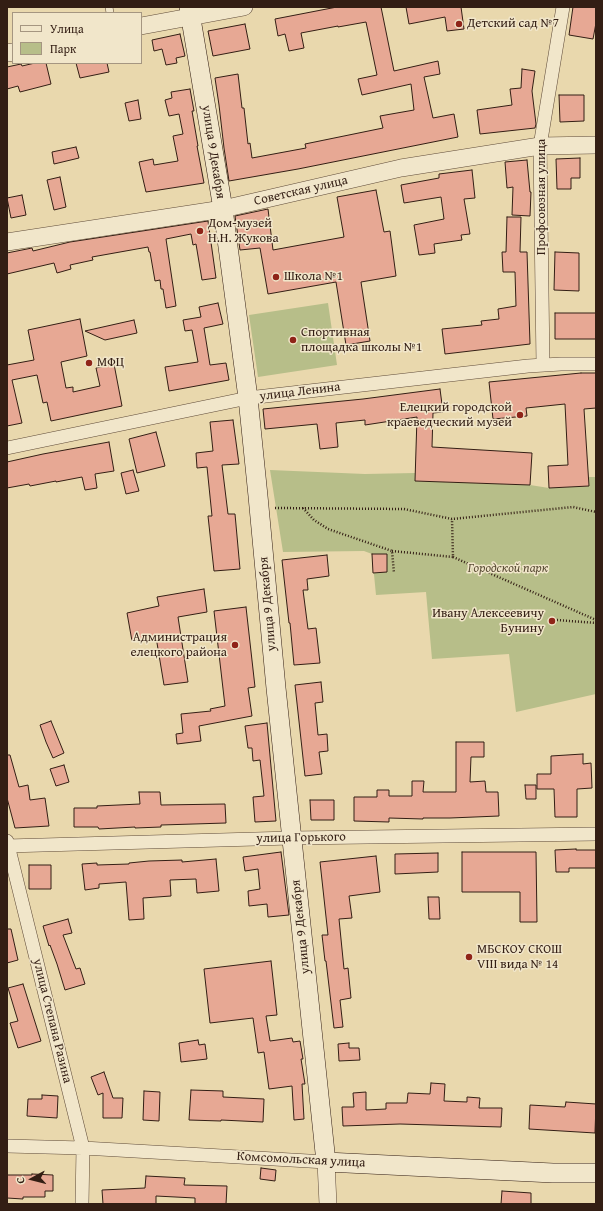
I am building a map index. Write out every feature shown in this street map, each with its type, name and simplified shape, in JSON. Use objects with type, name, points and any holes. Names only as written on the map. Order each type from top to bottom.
[{"type":"main road","name":"улица 9 Декабря","points":[[190,12],[223,209],[248,398],[291,838],[326,1162]]},
{"type":"main road","name":"Комсомольская улица","points":[[326,1162],[553,1173],[596,1173]]},
{"type":"street","points":[[142,26],[190,12],[244,7]]},
{"type":"street","name":"Профсоюзная улица","points":[[543,365],[540,146],[563,7]]},
{"type":"street","name":"Советская улица","points":[[7,242],[223,209],[401,168],[540,146],[596,145]]},
{"type":"street","name":"улица Ленина","points":[[7,448],[248,398],[543,365],[596,364]]},
{"type":"street","name":"улица Горького","points":[[8,844],[596,834]]},
{"type":"street","name":"улица Степана Разина","points":[[8,844],[83,1148],[82,1204]]},
{"type":"street","name":"Комсомольская улица","points":[[7,1146],[83,1148],[326,1162]]},
{"type":"street","name":"улица 9 Декабря","points":[[326,1162],[328,1204]]},
{"type":"path","points":[[303,507],[314,520],[328,530],[392,551],[453,557],[596,620]]},
{"type":"path","points":[[270,508],[303,507],[404,509],[452,519],[573,507],[596,512]]},
{"type":"path","points":[[452,519],[453,557]]},
{"type":"path","points":[[392,551],[394,574]]},
{"type":"path","points":[[557,620],[596,623]]},
{"type":"green space","name":"Спортивная площадка школы №1","points":[[328,303],[337,365],[258,377],[249,315]]},
{"type":"green space","name":"Городской парк","points":[[270,470],[365,474],[415,473],[415,481],[530,485],[549,488],[589,486],[589,477],[596,477],[596,694],[516,712],[509,654],[432,659],[426,592],[376,595],[372,554],[364,551],[283,552]]},
{"type":"building","points":[[337,7],[381,7],[394,71],[438,61],[440,74],[424,77],[433,118],[454,114],[458,137],[298,169],[229,181],[215,78],[238,74],[248,144],[250,143],[252,158],[306,148],[305,144],[383,128],[380,116],[414,110],[411,84],[362,95],[358,79],[377,75],[366,22],[301,33],[304,48],[289,51],[285,34],[278,36],[275,19]]},
{"type":"building","points":[[406,7],[461,7],[464,29],[447,31],[445,17],[409,24]]},
{"type":"building","points":[[573,7],[596,7],[596,23],[593,39],[569,35]]},
{"type":"building","points":[[245,24],[250,49],[213,56],[208,31]]},
{"type":"building","points":[[180,34],[185,56],[176,58],[177,63],[166,65],[162,49],[154,51],[152,40]]},
{"type":"building","points":[[21,64],[22,66],[31,64],[46,64],[51,84],[20,92],[18,86],[7,89],[7,67]]},
{"type":"building","points":[[76,64],[107,64],[109,72],[80,78]]},
{"type":"building","points":[[522,69],[535,71],[532,91],[536,124],[535,128],[480,134],[477,110],[512,105],[510,89],[521,88]]},
{"type":"building","points":[[190,89],[194,111],[192,111],[197,146],[204,183],[146,192],[139,162],[153,159],[154,165],[178,161],[173,136],[183,134],[179,114],[169,116],[165,100],[172,98],[171,92]]},
{"type":"building","points":[[559,95],[584,95],[584,121],[560,122]]},
{"type":"building","points":[[138,100],[141,119],[129,121],[125,103]]},
{"type":"building","points":[[76,147],[79,158],[54,164],[52,152]]},
{"type":"building","points":[[580,158],[580,178],[571,178],[571,189],[557,189],[556,159]]},
{"type":"building","points":[[527,160],[531,192],[530,216],[512,215],[513,187],[507,188],[505,162]]},
{"type":"building","points":[[472,170],[475,198],[464,199],[470,234],[461,235],[462,240],[434,244],[435,253],[419,255],[414,225],[444,219],[441,197],[404,203],[401,185],[439,178],[439,174]]},
{"type":"building","points":[[60,177],[66,207],[54,210],[47,180]]},
{"type":"building","points":[[376,190],[384,232],[390,231],[396,276],[361,282],[370,341],[346,345],[336,282],[268,294],[260,248],[240,250],[235,216],[268,209],[273,250],[344,237],[337,197]]},
{"type":"building","points":[[22,195],[26,215],[11,218],[7,198]]},
{"type":"building","points":[[507,217],[521,217],[520,252],[527,252],[530,344],[445,354],[442,329],[482,325],[481,321],[499,319],[498,309],[516,306],[515,272],[503,272],[502,252],[506,252]]},
{"type":"building","points":[[208,221],[216,278],[202,280],[196,244],[193,245],[191,234],[166,239],[176,306],[166,308],[160,280],[155,281],[148,247],[92,257],[93,260],[70,265],[71,269],[57,273],[54,263],[7,274],[7,253],[32,248],[33,251],[70,242]]},
{"type":"building","points":[[555,252],[579,253],[579,291],[554,290]]},
{"type":"building","points":[[218,303],[223,324],[204,328],[210,365],[226,363],[229,380],[169,391],[165,367],[198,362],[192,330],[185,331],[183,320],[201,317],[199,307]]},
{"type":"building","points":[[555,313],[596,313],[596,339],[555,339]]},
{"type":"building","points":[[80,319],[87,356],[61,362],[66,388],[73,387],[73,392],[100,386],[96,368],[114,364],[122,406],[51,421],[47,402],[43,403],[37,375],[12,380],[22,423],[7,426],[7,365],[34,360],[28,330]]},
{"type":"building","points":[[134,320],[137,333],[105,340],[85,331]]},
{"type":"building","points":[[581,373],[596,373],[596,408],[584,409],[589,486],[549,488],[548,466],[568,465],[565,404],[526,408],[527,416],[493,419],[489,382]]},
{"type":"building","points":[[440,389],[443,412],[433,413],[432,447],[532,453],[530,485],[415,481],[417,417],[365,425],[365,420],[336,423],[338,447],[320,449],[317,424],[265,429],[263,409],[363,399]]},
{"type":"building","points":[[233,420],[239,464],[222,465],[228,514],[235,514],[240,569],[214,571],[208,516],[212,516],[207,467],[197,468],[196,453],[213,451],[210,422]]},
{"type":"building","points":[[156,432],[165,466],[137,473],[129,439]]},
{"type":"building","points":[[109,442],[114,471],[95,474],[97,488],[85,490],[82,477],[30,486],[29,484],[7,488],[7,462]]},
{"type":"building","points":[[133,470],[139,491],[126,494],[121,473]]},
{"type":"building","points":[[372,554],[387,554],[387,572],[373,573]]},
{"type":"building","points":[[327,555],[329,576],[307,579],[308,590],[303,590],[308,629],[316,628],[320,663],[294,665],[282,560]]},
{"type":"building","points":[[204,589],[207,612],[178,617],[188,682],[164,685],[156,637],[132,641],[127,613],[159,606],[157,597]]},
{"type":"building","points":[[246,607],[255,687],[248,688],[252,716],[199,726],[201,741],[177,744],[176,734],[183,733],[181,714],[211,711],[210,709],[225,706],[214,611]]},
{"type":"building","points":[[321,682],[323,702],[315,703],[318,735],[327,734],[328,751],[319,752],[322,774],[305,776],[295,685]]},
{"type":"building","points":[[51,721],[64,753],[53,758],[40,725]]},
{"type":"building","points":[[267,723],[276,821],[255,822],[253,797],[264,796],[260,760],[253,761],[252,748],[248,748],[245,726]]},
{"type":"building","points":[[456,742],[484,742],[484,757],[471,757],[470,782],[485,781],[486,792],[498,792],[499,816],[423,819],[389,818],[389,822],[354,821],[354,797],[377,797],[377,790],[389,790],[389,796],[412,796],[412,781],[424,781],[423,792],[456,792]]},
{"type":"building","points":[[583,754],[583,764],[591,763],[592,788],[577,789],[577,817],[555,817],[554,789],[537,789],[537,774],[551,774],[551,756]]},
{"type":"building","points":[[7,755],[10,755],[19,787],[28,785],[30,800],[45,798],[49,826],[15,828],[7,798]]},
{"type":"building","points":[[64,765],[69,782],[56,786],[50,769]]},
{"type":"building","points":[[525,785],[536,785],[536,799],[526,799]]},
{"type":"building","points":[[139,792],[160,792],[161,805],[225,804],[226,823],[99,829],[98,827],[74,827],[74,808],[97,808],[97,806],[140,804]]},
{"type":"building","points":[[310,800],[334,800],[334,820],[311,820]]},
{"type":"building","points":[[555,850],[596,850],[596,868],[569,868],[569,872],[556,872]]},
{"type":"building","points":[[281,852],[289,915],[268,917],[267,904],[249,906],[248,891],[260,889],[258,869],[245,871],[243,857]]},
{"type":"building","points":[[462,852],[536,852],[537,922],[520,922],[520,892],[462,892]]},
{"type":"building","points":[[438,853],[438,872],[395,874],[395,854]]},
{"type":"building","points":[[376,856],[380,892],[349,896],[352,918],[339,919],[344,969],[348,968],[351,998],[340,1000],[343,1027],[334,1028],[322,935],[328,935],[320,862]]},
{"type":"building","points":[[216,859],[219,891],[197,893],[196,879],[170,880],[171,896],[143,898],[144,919],[129,920],[126,882],[99,884],[99,888],[85,890],[82,864],[129,864],[149,861],[182,860],[182,862]]},
{"type":"building","points":[[29,865],[51,865],[51,889],[29,889]]},
{"type":"building","points":[[428,897],[439,897],[440,919],[429,919]]},
{"type":"building","points":[[68,919],[72,933],[63,935],[76,969],[80,968],[85,984],[65,990],[43,926]]},
{"type":"building","points":[[7,929],[11,929],[18,960],[7,963]]},
{"type":"building","points":[[271,961],[277,1015],[266,1016],[270,1041],[292,1038],[293,1042],[300,1041],[305,1084],[302,1084],[304,1119],[294,1120],[292,1086],[269,1089],[264,1052],[258,1053],[253,1018],[210,1023],[204,969]]},
{"type":"building","points":[[23,984],[41,1041],[18,1048],[10,1023],[18,1021],[8,988]]},
{"type":"building","points":[[198,1040],[199,1045],[205,1044],[207,1059],[181,1062],[179,1043]]},
{"type":"building","points":[[349,1043],[349,1048],[359,1048],[360,1060],[339,1061],[338,1044]]},
{"type":"building","points":[[104,1072],[113,1098],[123,1098],[122,1118],[103,1118],[103,1093],[98,1095],[91,1077]]},
{"type":"building","points":[[431,1083],[445,1084],[444,1101],[467,1102],[467,1097],[480,1098],[479,1108],[502,1108],[501,1127],[400,1124],[343,1126],[342,1107],[354,1107],[353,1093],[366,1092],[366,1110],[386,1109],[386,1103],[407,1103],[408,1093],[430,1094]]},
{"type":"building","points":[[191,1090],[223,1091],[223,1097],[264,1099],[263,1122],[189,1120]]},
{"type":"building","points":[[144,1091],[160,1092],[159,1121],[143,1120]]},
{"type":"building","points":[[42,1095],[58,1096],[57,1118],[27,1116],[28,1099],[42,1099]]},
{"type":"building","points":[[566,1102],[596,1104],[595,1133],[529,1129],[530,1105],[565,1107]]},
{"type":"building","points":[[261,1168],[276,1170],[275,1181],[260,1179]]},
{"type":"building","points":[[7,1175],[53,1175],[53,1191],[45,1191],[45,1197],[23,1197],[23,1199],[7,1198]]},
{"type":"building","points":[[146,1176],[185,1178],[184,1185],[227,1186],[226,1204],[195,1204],[195,1198],[156,1196],[156,1204],[103,1204],[102,1190],[145,1188]]},
{"type":"building","points":[[502,1191],[531,1193],[531,1204],[501,1204]]},
{"type":"place","name":"Детский сад №7","points":[[459,24]]},
{"type":"place","name":"Дом-музей Н.Н. Жукова","points":[[200,231]]},
{"type":"place","name":"Школа №1","points":[[276,277]]},
{"type":"place","name":"Спортивная площадка школы №1","points":[[293,340]]},
{"type":"place","name":"МФЦ","points":[[89,363]]},
{"type":"place","name":"Елецкий городской краеведческий музей","points":[[520,415]]},
{"type":"place","name":"Ивану Алексеевичу Бунину","points":[[552,621]]},
{"type":"place","name":"Администрация елецкого района","points":[[235,645]]},
{"type":"place","name":"МБСКОУ СКОШ VIII вида № 14","points":[[469,957]]}]
